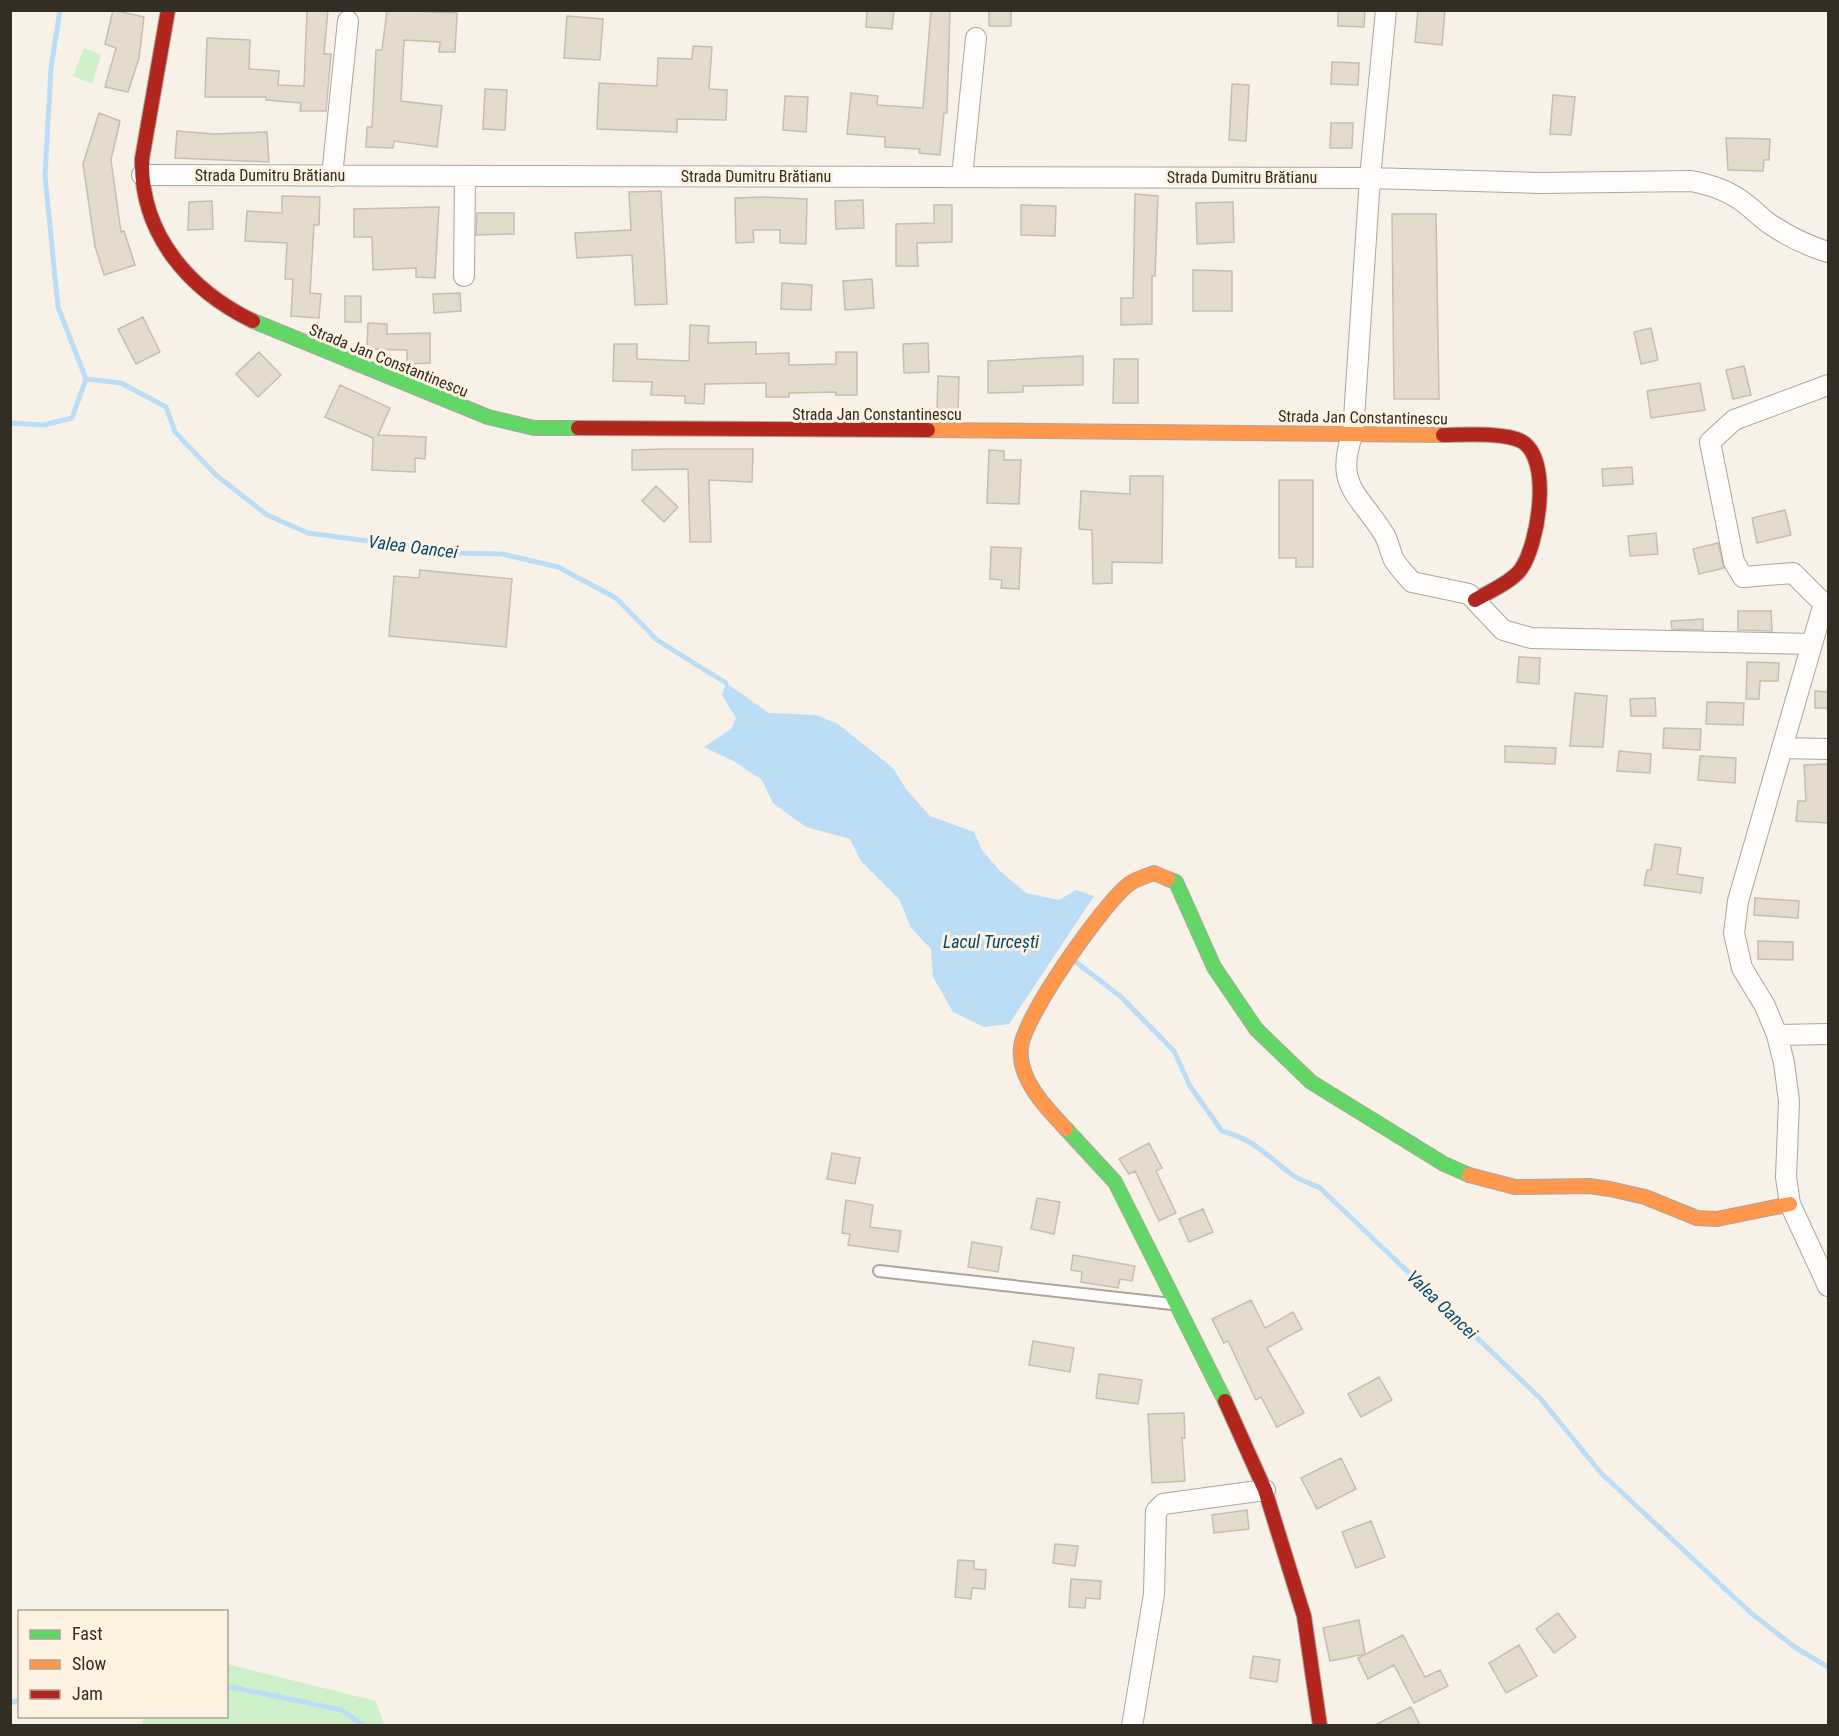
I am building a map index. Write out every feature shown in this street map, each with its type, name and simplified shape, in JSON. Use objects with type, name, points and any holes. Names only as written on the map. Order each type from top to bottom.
[{"type":"street","name":"Strada Jan Constantinescu","points":[[168,10],[146,135],[142,175],[149,217],[167,250],[193,283],[218,304],[250,322],[382,373],[480,416],[510,425],[534,428],[1353,433],[1497,436],[1521,441],[1536,455],[1541,478],[1532,547],[1520,571],[1475,600]]},
{"type":"street","points":[[1386,10],[1370,178],[1353,433],[1345,456],[1347,475],[1356,496],[1385,536],[1394,560],[1412,582],[1454,589],[1469,594],[1503,630],[1531,638],[1812,644]]},
{"type":"street","points":[[332,176],[348,21]]},
{"type":"street","points":[[962,177],[976,38]]},
{"type":"street","name":"Strada Dumitru Brătianu","points":[[142,175],[1370,178],[1540,183],[1691,181],[1714,186],[1727,192],[1746,203],[1771,225],[1804,245],[1828,252]]},
{"type":"street","points":[[464,276],[465,176]]},
{"type":"street","points":[[1828,385],[1734,420],[1710,442],[1734,562],[1738,571],[1743,577],[1752,578],[1793,573],[1827,605],[1812,644],[1738,901],[1734,933],[1742,968],[1765,1006],[1778,1035],[1789,1101],[1786,1177],[1790,1204],[1828,1286]]},
{"type":"street","points":[[1782,748],[1828,749]]},
{"type":"street","points":[[1320,1725],[1314,1699],[1304,1616],[1265,1490],[1178,1305],[1115,1182],[1053,1115],[1024,1074],[1021,1048],[1028,1025],[1063,966],[1129,884],[1154,873],[1176,882],[1214,967],[1256,1029],[1311,1082],[1444,1164],[1481,1180],[1536,1188],[1590,1186],[1610,1189],[1645,1197],[1697,1218],[1717,1219],[1790,1204]]},
{"type":"street","points":[[1778,1035],[1828,1034]]},
{"type":"street","points":[[1132,1725],[1154,1594],[1156,1511],[1163,1504],[1265,1490]]},
{"type":"lane","points":[[879,1271],[1178,1305]]},
{"type":"green space","points":[[84,48],[101,55],[92,84],[73,76]]},
{"type":"green space","points":[[228,1664],[376,1701],[384,1725],[142,1725],[143,1718],[228,1718]]},
{"type":"water","name":"Lacul Turcești","points":[[726,683],[769,713],[816,715],[838,724],[893,768],[906,789],[930,816],[974,832],[982,850],[1000,871],[1026,893],[1059,900],[1076,890],[1094,896],[1009,1024],[984,1027],[953,1012],[933,977],[931,949],[911,928],[899,899],[861,861],[850,839],[806,827],[773,803],[762,780],[735,762],[704,747],[731,729],[736,718],[722,695]]},
{"type":"building","points":[[113,10],[144,17],[139,58],[128,92],[105,87],[116,48],[105,44]]},
{"type":"building","points":[[307,10],[328,10],[324,54],[331,54],[326,111],[300,111],[301,103],[266,100],[266,97],[205,97],[207,38],[250,40],[249,69],[279,71],[278,85],[304,86]]},
{"type":"building","points":[[387,10],[457,13],[455,52],[439,52],[440,42],[404,40],[401,101],[442,106],[437,147],[394,141],[393,148],[366,147],[367,127],[372,127],[376,50],[382,50]]},
{"type":"building","points":[[867,10],[894,10],[892,29],[866,27]]},
{"type":"building","points":[[931,10],[950,10],[947,113],[944,113],[940,155],[919,153],[920,149],[885,147],[885,137],[847,134],[851,93],[878,96],[877,105],[923,108]]},
{"type":"building","points":[[989,10],[1011,10],[1011,26],[989,26]]},
{"type":"building","points":[[1338,10],[1365,10],[1364,27],[1338,26]]},
{"type":"building","points":[[1418,10],[1445,10],[1442,45],[1415,42]]},
{"type":"building","points":[[567,16],[603,19],[600,60],[564,58]]},
{"type":"building","points":[[693,46],[712,47],[709,89],[727,90],[726,120],[677,119],[677,132],[597,129],[599,83],[657,86],[658,58],[692,59]]},
{"type":"building","points":[[1332,62],[1359,63],[1358,85],[1331,84]]},
{"type":"building","points":[[1232,84],[1249,85],[1246,141],[1229,140]]},
{"type":"building","points":[[485,89],[507,90],[505,130],[483,129]]},
{"type":"building","points":[[1553,95],[1575,97],[1571,135],[1550,134]]},
{"type":"building","points":[[785,96],[808,97],[806,132],[783,130]]},
{"type":"building","points":[[99,113],[120,121],[111,160],[121,232],[124,231],[135,265],[104,275],[95,246],[83,164]]},
{"type":"building","points":[[1331,123],[1353,123],[1352,148],[1330,148]]},
{"type":"building","points":[[177,131],[214,134],[267,132],[269,162],[175,158]]},
{"type":"building","points":[[1726,138],[1770,139],[1769,160],[1764,160],[1763,171],[1728,170]]},
{"type":"building","points":[[661,191],[667,304],[635,305],[632,255],[577,258],[575,233],[631,230],[629,192]]},
{"type":"building","points":[[1135,194],[1158,196],[1155,276],[1152,276],[1152,324],[1121,325],[1121,298],[1133,298]]},
{"type":"building","points":[[282,196],[320,197],[319,225],[314,225],[310,293],[321,294],[319,318],[291,316],[293,279],[285,279],[287,243],[245,241],[247,211],[282,213]]},
{"type":"building","points":[[735,198],[807,199],[806,244],[780,243],[780,230],[753,230],[754,242],[736,243]]},
{"type":"building","points":[[863,200],[864,228],[836,229],[835,201]]},
{"type":"building","points":[[212,201],[213,229],[188,230],[189,202]]},
{"type":"building","points":[[1233,202],[1234,242],[1197,244],[1196,203]]},
{"type":"building","points":[[934,205],[952,205],[952,242],[917,243],[918,266],[896,266],[896,224],[934,223]]},
{"type":"building","points":[[1021,205],[1056,206],[1055,236],[1021,235]]},
{"type":"building","points":[[439,207],[435,278],[416,277],[416,268],[373,270],[372,237],[354,237],[354,209]]},
{"type":"building","points":[[477,213],[514,213],[514,234],[476,235]]},
{"type":"building","points":[[1392,214],[1436,214],[1439,399],[1394,399]]},
{"type":"building","points":[[1193,270],[1232,271],[1232,311],[1193,311]]},
{"type":"building","points":[[872,279],[874,308],[845,310],[843,281]]},
{"type":"building","points":[[782,283],[812,285],[811,310],[781,309]]},
{"type":"building","points":[[460,293],[461,311],[434,313],[433,294]]},
{"type":"building","points":[[345,296],[361,296],[361,322],[345,322]]},
{"type":"building","points":[[143,317],[160,352],[136,364],[118,329]]},
{"type":"building","points":[[368,323],[387,324],[387,334],[430,333],[430,363],[407,364],[407,350],[367,349]]},
{"type":"building","points":[[690,325],[709,326],[708,343],[756,342],[756,354],[789,353],[789,365],[836,364],[836,352],[857,352],[857,395],[836,395],[836,392],[789,393],[789,397],[766,397],[766,383],[705,384],[704,404],[685,403],[685,396],[651,395],[652,382],[613,381],[614,344],[637,344],[637,359],[689,361]]},
{"type":"building","points":[[1651,328],[1658,360],[1641,364],[1634,332]]},
{"type":"building","points":[[928,343],[929,372],[904,373],[903,344]]},
{"type":"building","points":[[259,352],[281,375],[258,397],[236,374]]},
{"type":"building","points":[[1083,356],[1083,385],[1023,386],[1023,392],[988,393],[988,361]]},
{"type":"building","points":[[1114,359],[1138,359],[1138,403],[1113,403]]},
{"type":"building","points":[[1744,366],[1751,395],[1733,399],[1726,370]]},
{"type":"building","points":[[938,376],[959,377],[958,412],[937,411]]},
{"type":"building","points":[[1700,383],[1705,410],[1651,418],[1647,391]]},
{"type":"building","points":[[340,385],[390,408],[378,435],[426,437],[425,459],[415,458],[415,472],[372,470],[373,438],[325,417]]},
{"type":"building","points":[[753,449],[752,482],[709,480],[711,542],[690,542],[688,469],[632,470],[632,450]]},
{"type":"building","points":[[989,450],[1004,451],[1004,460],[1021,460],[1019,504],[987,503]]},
{"type":"building","points":[[1632,467],[1633,484],[1603,486],[1602,469]]},
{"type":"building","points":[[1130,476],[1163,476],[1162,563],[1112,562],[1112,583],[1093,584],[1092,530],[1079,529],[1081,491],[1130,494]]},
{"type":"building","points":[[1279,480],[1313,480],[1313,567],[1296,567],[1296,558],[1279,558]]},
{"type":"building","points":[[656,486],[678,507],[664,522],[642,501]]},
{"type":"building","points":[[1785,510],[1791,535],[1757,543],[1752,518]]},
{"type":"building","points":[[1656,533],[1658,554],[1630,556],[1628,536]]},
{"type":"building","points":[[1718,543],[1724,568],[1699,574],[1693,549]]},
{"type":"building","points":[[991,547],[1021,548],[1019,589],[1001,588],[1002,580],[990,579]]},
{"type":"building","points":[[420,570],[512,579],[506,647],[389,636],[394,576],[419,578]]},
{"type":"building","points":[[1738,611],[1771,611],[1772,631],[1738,630]]},
{"type":"building","points":[[1703,619],[1703,630],[1672,629],[1671,621]]},
{"type":"building","points":[[1519,657],[1540,658],[1539,684],[1517,682]]},
{"type":"building","points":[[1747,662],[1779,663],[1778,681],[1760,681],[1759,699],[1746,699]]},
{"type":"building","points":[[1815,691],[1828,692],[1828,708],[1815,708]]},
{"type":"building","points":[[1575,693],[1607,696],[1603,747],[1570,746]]},
{"type":"building","points":[[1655,698],[1656,716],[1631,716],[1630,699]]},
{"type":"building","points":[[1707,702],[1744,703],[1743,725],[1706,724]]},
{"type":"building","points":[[1664,728],[1701,729],[1700,750],[1663,748]]},
{"type":"building","points":[[1505,746],[1556,748],[1555,764],[1505,762]]},
{"type":"building","points":[[1619,751],[1651,754],[1650,773],[1617,771]]},
{"type":"building","points":[[1700,756],[1736,758],[1735,783],[1698,780]]},
{"type":"building","points":[[1828,764],[1828,823],[1796,821],[1798,801],[1806,801],[1804,765]]},
{"type":"building","points":[[1655,844],[1681,848],[1677,874],[1703,878],[1701,893],[1644,885],[1647,870],[1651,870]]},
{"type":"building","points":[[1755,898],[1799,901],[1798,918],[1754,915]]},
{"type":"building","points":[[1758,941],[1793,942],[1793,960],[1758,959]]},
{"type":"building","points":[[1149,1143],[1162,1168],[1156,1171],[1176,1213],[1159,1221],[1135,1171],[1129,1174],[1119,1159]]},
{"type":"building","points":[[832,1153],[860,1158],[855,1184],[827,1179]]},
{"type":"building","points":[[1037,1198],[1060,1202],[1054,1234],[1031,1229]]},
{"type":"building","points":[[846,1200],[873,1205],[870,1227],[901,1231],[898,1252],[848,1245],[850,1234],[842,1233]]},
{"type":"building","points":[[1203,1209],[1213,1232],[1189,1242],[1179,1219]]},
{"type":"building","points":[[972,1242],[1002,1247],[998,1272],[968,1267]]},
{"type":"building","points":[[1073,1255],[1135,1266],[1132,1281],[1120,1279],[1118,1288],[1081,1282],[1082,1272],[1071,1270]]},
{"type":"building","points":[[1251,1300],[1265,1328],[1293,1312],[1302,1329],[1267,1348],[1304,1413],[1277,1427],[1261,1397],[1256,1400],[1228,1341],[1224,1343],[1212,1319]]},
{"type":"building","points":[[1033,1341],[1074,1348],[1070,1372],[1029,1365]]},
{"type":"building","points":[[1099,1374],[1142,1380],[1138,1404],[1096,1398]]},
{"type":"building","points":[[1379,1377],[1392,1400],[1361,1417],[1348,1394]]},
{"type":"building","points":[[1184,1413],[1185,1438],[1182,1438],[1185,1481],[1152,1483],[1148,1414]]},
{"type":"building","points":[[1341,1458],[1356,1489],[1317,1509],[1301,1478]]},
{"type":"building","points":[[1247,1510],[1249,1529],[1214,1533],[1212,1515]]},
{"type":"building","points":[[1371,1521],[1385,1557],[1356,1568],[1342,1532]]},
{"type":"building","points":[[1055,1544],[1078,1546],[1075,1566],[1053,1563]]},
{"type":"building","points":[[958,1560],[974,1561],[974,1569],[986,1570],[985,1589],[972,1588],[971,1599],[955,1597]]},
{"type":"building","points":[[1071,1579],[1101,1581],[1100,1599],[1086,1598],[1085,1608],[1069,1607]]},
{"type":"building","points":[[1558,1613],[1576,1637],[1554,1653],[1536,1629]]},
{"type":"building","points":[[1359,1620],[1365,1654],[1330,1661],[1323,1628]]},
{"type":"building","points":[[1403,1635],[1425,1677],[1440,1670],[1448,1686],[1414,1703],[1394,1665],[1368,1679],[1358,1658]]},
{"type":"building","points":[[1519,1645],[1537,1676],[1506,1693],[1489,1663]]},
{"type":"building","points":[[1253,1656],[1280,1660],[1277,1682],[1250,1678]]},
{"type":"building","points":[[1411,1707],[1420,1725],[1375,1725]]},
{"type":"waterway","name":"Valea Oancei","points":[[60,10],[51,68],[45,176],[58,307],[86,379],[121,383],[166,407],[175,432],[216,475],[267,515],[308,533],[458,553],[502,554],[558,567],[616,598],[657,640],[726,683]]},
{"type":"waterway","points":[[10,423],[44,425],[72,418],[86,379]]},
{"type":"waterway","name":"Valea Oancei","points":[[1076,962],[1121,997],[1174,1051],[1190,1086],[1222,1131],[1253,1144],[1294,1176],[1320,1188],[1540,1398],[1601,1473],[1751,1613],[1796,1648],[1828,1667]]},
{"type":"waterway","points":[[228,1686],[342,1710],[364,1726]]},
{"type":"waterway","points":[[10,1703],[18,1701]]},
{"type":"traffic: fast","points":[[253,321],[488,417],[534,428],[578,428]]},
{"type":"traffic: fast","points":[[1168,879],[1176,882],[1214,967],[1256,1029],[1311,1082],[1444,1164],[1469,1175]]},
{"type":"traffic: fast","points":[[1066,1129],[1115,1182],[1225,1401]]},
{"type":"traffic: slow","points":[[928,430],[1443,435]]},
{"type":"traffic: slow","points":[[1066,1129],[1034,1092],[1028,1081],[1021,1059],[1021,1047],[1026,1032],[1036,1011],[1067,961],[1117,895],[1132,882],[1154,873],[1168,879]]},
{"type":"traffic: slow","points":[[1469,1175],[1515,1187],[1589,1186],[1610,1189],[1645,1197],[1697,1218],[1717,1219],[1790,1204]]},
{"type":"traffic: jam","points":[[168,10],[142,159],[144,186],[150,212],[159,235],[189,276],[208,293],[253,321]]},
{"type":"traffic: jam","points":[[578,428],[928,430]]},
{"type":"traffic: jam","points":[[1443,435],[1513,438],[1521,441],[1531,450],[1537,465],[1540,483],[1537,522],[1527,557],[1517,574],[1475,600]]},
{"type":"traffic: jam","points":[[1225,1401],[1265,1490],[1304,1616],[1320,1726]]}]
